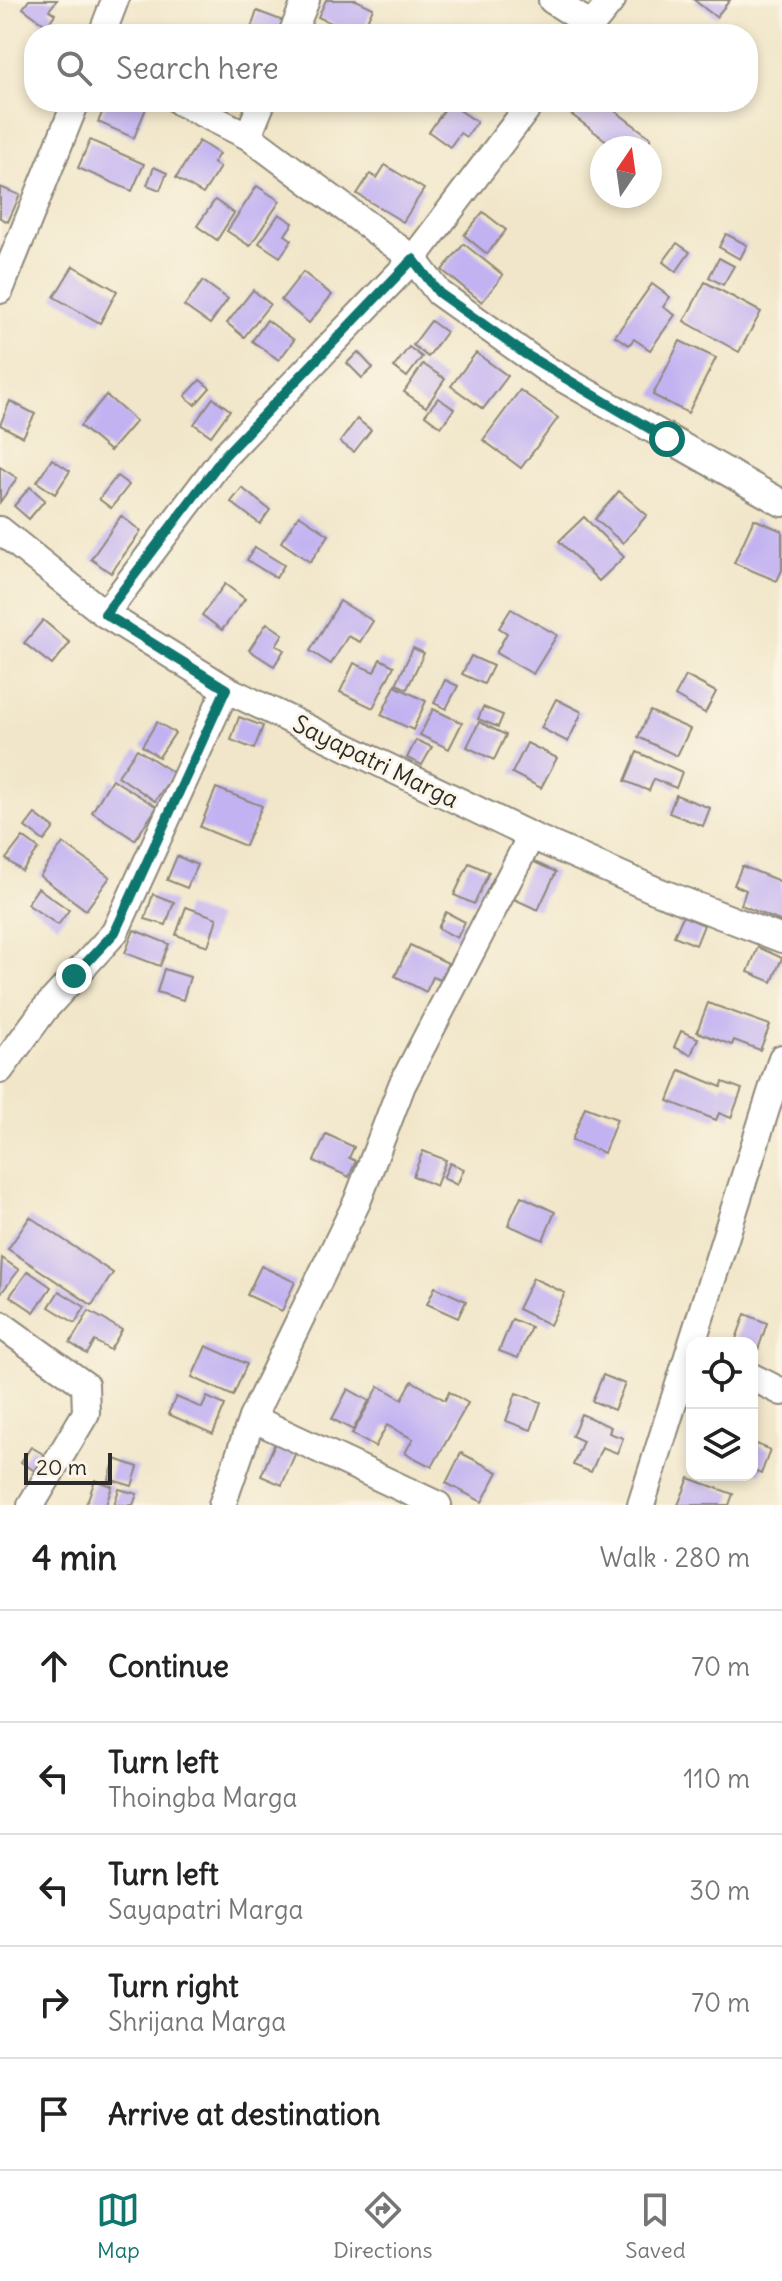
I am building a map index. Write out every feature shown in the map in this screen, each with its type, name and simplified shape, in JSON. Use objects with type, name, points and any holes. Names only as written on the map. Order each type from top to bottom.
[{"type":"street","points":[[106,24],[115,0]]},
{"type":"street","points":[[296,24],[306,0]]},
{"type":"street","points":[[552,0],[580,24]]},
{"type":"street","points":[[592,24],[612,0]]},
{"type":"street","points":[[0,290],[72,112]]},
{"type":"street","points":[[200,112],[248,136],[413,259],[439,293],[546,369],[782,503]]},
{"type":"street","points":[[248,136],[258,112]]},
{"type":"street","points":[[105,614],[225,455],[413,259],[524,112]]},
{"type":"street","name":"Sayapatri Marga","points":[[0,530],[105,614],[226,689],[531,836],[655,890],[782,939]]},
{"type":"street","points":[[0,1070],[44,1010],[115,932],[226,689]]},
{"type":"street","points":[[222,1505],[252,1418],[357,1202],[402,1085],[531,836]]},
{"type":"street","points":[[694,1337],[782,1058]]},
{"type":"street","points":[[0,1324],[85,1385],[86,1413],[31,1505]]},
{"type":"street","points":[[641,1505],[686,1363]]},
{"type":"street","points":[[758,1380],[782,1392]]},
{"type":"street","points":[[252,1418],[438,1505]]},
{"type":"building","points":[[29,0],[57,0],[49,10],[55,14],[48,24],[23,8]]},
{"type":"building","points":[[326,0],[356,0],[373,8],[366,24],[333,24],[318,17]]},
{"type":"building","points":[[694,0],[730,0],[716,17]]},
{"type":"building","points":[[257,11],[286,22],[285,24],[252,24]]},
{"type":"building","points":[[102,112],[145,112],[134,138],[98,122]]},
{"type":"building","points":[[443,112],[462,112],[477,122],[466,137],[460,133],[450,147],[429,132]]},
{"type":"building","points":[[568,112],[616,112],[648,136],[600,136]]},
{"type":"building","points":[[90,140],[144,164],[132,191],[78,168]]},
{"type":"building","points":[[199,141],[219,154],[213,163],[220,167],[203,194],[176,178]]},
{"type":"building","points":[[385,165],[424,189],[403,222],[357,194],[370,174],[377,178]]},
{"type":"building","points":[[154,167],[167,173],[160,190],[147,185]]},
{"type":"building","points":[[257,186],[280,201],[250,246],[227,231]]},
{"type":"building","points":[[0,187],[20,195],[8,222],[0,218]]},
{"type":"building","points":[[215,200],[234,213],[217,240],[197,226]]},
{"type":"building","points":[[483,212],[506,230],[487,254],[464,235]]},
{"type":"building","points":[[279,214],[293,223],[285,235],[292,240],[280,257],[259,243]]},
{"type":"building","points":[[726,234],[747,245],[740,259],[719,247]]},
{"type":"building","points":[[677,243],[690,252],[676,272],[663,262]]},
{"type":"building","points":[[464,244],[503,275],[482,302],[442,270]]},
{"type":"building","points":[[719,258],[734,266],[723,285],[709,277]]},
{"type":"building","points":[[73,266],[117,291],[100,323],[54,297]]},
{"type":"building","points":[[303,272],[332,295],[309,323],[281,300]]},
{"type":"building","points":[[203,281],[228,299],[210,324],[184,306]]},
{"type":"building","points":[[705,282],[761,312],[739,352],[684,321]]},
{"type":"building","points":[[652,284],[670,297],[663,307],[675,315],[650,350],[634,339],[629,345],[615,336]]},
{"type":"building","points":[[253,290],[270,304],[244,337],[227,323]]},
{"type":"building","points":[[267,320],[294,340],[279,360],[252,341]]},
{"type":"building","points":[[431,321],[446,332],[428,357],[413,345]]},
{"type":"building","points":[[680,341],[716,358],[688,413],[653,395]]},
{"type":"building","points":[[409,347],[422,357],[407,377],[394,367]]},
{"type":"building","points":[[358,352],[373,368],[362,378],[347,363]]},
{"type":"building","points":[[476,353],[508,376],[483,409],[451,386]]},
{"type":"building","points":[[423,364],[445,379],[426,407],[404,392]]},
{"type":"building","points":[[200,380],[210,388],[195,405],[185,396]]},
{"type":"building","points":[[520,390],[558,418],[521,468],[483,440]]},
{"type":"building","points":[[106,395],[136,421],[110,451],[80,426]]},
{"type":"building","points":[[213,398],[230,410],[211,436],[194,424]]},
{"type":"building","points":[[438,398],[454,409],[441,427],[425,415]]},
{"type":"building","points":[[10,401],[35,414],[23,437],[0,425]]},
{"type":"building","points":[[357,419],[371,430],[354,452],[340,442]]},
{"type":"building","points":[[52,459],[70,471],[55,494],[37,482]]},
{"type":"building","points":[[0,467],[17,478],[0,502]]},
{"type":"building","points":[[117,476],[129,485],[111,508],[99,499]]},
{"type":"building","points":[[30,487],[45,500],[29,519],[14,506]]},
{"type":"building","points":[[242,488],[270,510],[260,524],[231,502]]},
{"type":"building","points":[[619,491],[647,515],[623,543],[595,519]]},
{"type":"building","points":[[299,515],[329,535],[310,562],[281,542]]},
{"type":"building","points":[[121,516],[141,531],[111,573],[91,559]]},
{"type":"building","points":[[584,517],[624,557],[599,581],[559,541]]},
{"type":"building","points":[[754,519],[782,531],[782,570],[777,581],[734,563]]},
{"type":"building","points":[[255,547],[284,565],[276,578],[247,560]]},
{"type":"building","points":[[225,584],[245,599],[222,630],[202,615]]},
{"type":"building","points":[[340,601],[373,621],[360,642],[348,636],[331,664],[310,651]]},
{"type":"building","points":[[511,609],[557,635],[533,674],[496,653],[507,633],[499,628]]},
{"type":"building","points":[[43,620],[70,643],[52,665],[24,643]]},
{"type":"building","points":[[267,623],[283,634],[276,645],[284,650],[274,666],[249,650]]},
{"type":"building","points":[[413,648],[424,653],[407,689],[396,684]]},
{"type":"building","points":[[471,656],[493,666],[484,684],[462,674]]},
{"type":"building","points":[[380,659],[394,666],[373,708],[340,692],[354,663],[374,672]]},
{"type":"building","points":[[686,676],[716,692],[705,713],[675,696]]},
{"type":"building","points":[[445,680],[458,686],[446,709],[434,703]]},
{"type":"building","points":[[395,686],[426,701],[413,730],[381,715]]},
{"type":"building","points":[[556,699],[582,712],[568,742],[541,728]]},
{"type":"building","points":[[483,707],[503,715],[498,727],[478,719]]},
{"type":"building","points":[[433,709],[462,723],[449,749],[420,735]]},
{"type":"building","points":[[650,711],[690,729],[677,756],[638,737]]},
{"type":"building","points":[[239,717],[263,726],[254,749],[231,740]]},
{"type":"building","points":[[157,722],[175,733],[159,757],[142,746]]},
{"type":"building","points":[[479,722],[506,735],[494,760],[467,747]]},
{"type":"building","points":[[416,740],[432,747],[422,765],[407,758]]},
{"type":"building","points":[[527,743],[557,758],[541,788],[512,773]]},
{"type":"building","points":[[137,749],[174,773],[155,801],[118,776]]},
{"type":"building","points":[[637,752],[682,772],[676,788],[654,779],[649,791],[625,781]]},
{"type":"building","points":[[112,779],[157,807],[135,840],[92,812]]},
{"type":"building","points":[[216,788],[262,806],[245,846],[200,827]]},
{"type":"building","points":[[676,795],[710,808],[703,826],[669,813]]},
{"type":"building","points":[[35,814],[54,828],[44,841],[25,827]]},
{"type":"building","points":[[23,837],[39,849],[22,871],[6,859]]},
{"type":"building","points":[[63,843],[110,877],[86,910],[40,876]]},
{"type":"building","points":[[177,856],[197,865],[187,888],[167,880]]},
{"type":"building","points":[[532,861],[556,872],[538,910],[514,899]]},
{"type":"building","points":[[469,863],[489,872],[474,904],[454,895]]},
{"type":"building","points":[[742,866],[782,882],[782,922],[741,905],[746,890],[734,885]]},
{"type":"building","points":[[38,888],[69,910],[58,925],[27,904]]},
{"type":"building","points":[[153,894],[174,902],[166,925],[145,919]]},
{"type":"building","points":[[186,907],[217,918],[208,946],[176,935]]},
{"type":"building","points":[[446,912],[465,922],[457,938],[438,928]]},
{"type":"building","points":[[683,916],[704,925],[696,945],[674,936]]},
{"type":"building","points":[[134,930],[169,944],[160,966],[125,953]]},
{"type":"building","points":[[410,945],[448,963],[440,980],[433,977],[426,992],[395,976]]},
{"type":"building","points":[[758,947],[782,958],[772,982],[748,972]]},
{"type":"building","points":[[164,969],[190,977],[183,1000],[157,992]]},
{"type":"building","points":[[708,1003],[770,1025],[760,1050],[734,1040],[732,1045],[697,1032]]},
{"type":"building","points":[[681,1031],[698,1038],[691,1055],[674,1047]]},
{"type":"building","points":[[680,1070],[721,1087],[723,1082],[742,1089],[731,1118],[719,1113],[716,1120],[668,1101]]},
{"type":"building","points":[[585,1107],[617,1119],[604,1153],[572,1140]]},
{"type":"building","points":[[326,1134],[354,1147],[349,1158],[356,1161],[349,1177],[314,1161]]},
{"type":"building","points":[[423,1151],[446,1160],[436,1186],[413,1176]]},
{"type":"building","points":[[450,1163],[464,1169],[457,1185],[443,1178]]},
{"type":"building","points":[[521,1196],[555,1212],[543,1240],[508,1225]]},
{"type":"building","points":[[30,1217],[113,1273],[92,1305],[8,1249]]},
{"type":"building","points":[[2,1258],[19,1270],[2,1292],[0,1291]]},
{"type":"building","points":[[261,1266],[295,1282],[282,1311],[247,1295]]},
{"type":"building","points":[[28,1271],[51,1287],[34,1312],[10,1296]]},
{"type":"building","points":[[533,1278],[565,1293],[550,1325],[518,1309]]},
{"type":"building","points":[[435,1287],[466,1301],[458,1318],[427,1304]]},
{"type":"building","points":[[59,1291],[85,1307],[75,1323],[49,1307]]},
{"type":"building","points":[[89,1311],[122,1330],[110,1350],[95,1341],[87,1354],[70,1343]]},
{"type":"building","points":[[745,1314],[767,1323],[758,1350],[758,1337],[737,1337]]},
{"type":"building","points":[[512,1319],[531,1327],[518,1358],[499,1351]]},
{"type":"building","points":[[206,1346],[247,1364],[233,1396],[192,1377]]},
{"type":"building","points":[[603,1375],[625,1384],[614,1410],[592,1401]]},
{"type":"building","points":[[412,1381],[445,1400],[449,1392],[468,1403],[432,1467],[405,1453],[413,1439],[387,1425],[375,1447],[352,1434],[379,1386],[402,1399]]},
{"type":"building","points":[[348,1389],[369,1401],[353,1430],[332,1419]]},
{"type":"building","points":[[516,1393],[541,1402],[531,1430],[506,1421]]},
{"type":"building","points":[[176,1397],[202,1408],[207,1397],[225,1405],[213,1434],[168,1414]]},
{"type":"building","points":[[581,1414],[611,1427],[609,1433],[623,1438],[617,1453],[602,1447],[591,1472],[573,1465],[583,1441],[572,1436]]},
{"type":"building","points":[[275,1443],[296,1452],[282,1485],[261,1476]]},
{"type":"building","points":[[758,1445],[770,1450],[761,1474],[758,1473]]},
{"type":"building","points":[[31,1447],[45,1455],[35,1471],[21,1462]]},
{"type":"building","points":[[461,1453],[498,1472],[482,1502],[446,1483]]},
{"type":"building","points":[[115,1459],[138,1467],[132,1486],[109,1479]]},
{"type":"building","points":[[95,1480],[112,1486],[106,1505],[86,1505]]},
{"type":"building","points":[[688,1481],[697,1481],[733,1494],[729,1505],[678,1505]]},
{"type":"building","points":[[119,1489],[137,1494],[133,1505],[114,1505]]},
{"type":"route","points":[[74,976],[115,932],[226,689],[105,614],[225,455],[413,259],[439,293],[546,369],[667,439]]}]
